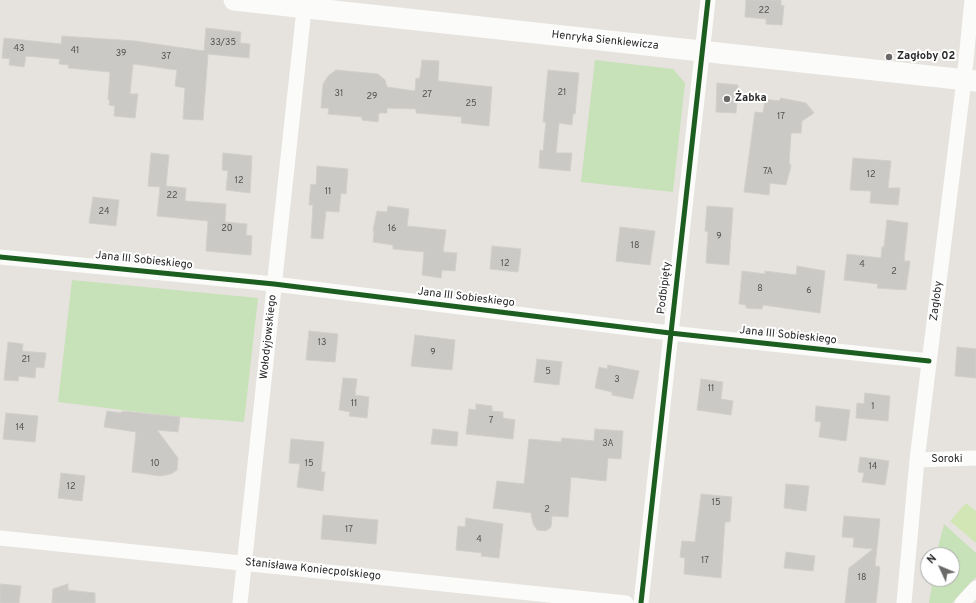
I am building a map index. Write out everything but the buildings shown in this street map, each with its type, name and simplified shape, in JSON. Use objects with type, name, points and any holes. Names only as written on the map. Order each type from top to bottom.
[{"type":"street","name":"Henryka Sienkiewicza","points":[[234,0],[305,4],[970,81]]},
{"type":"street","name":"Podbipięty","points":[[641,603],[708,0]]},
{"type":"street","name":"Zagłoby","points":[[904,603],[917,460],[929,361],[970,81],[972,0]]},
{"type":"street","name":"Wołodyjowskiego","points":[[240,603],[305,4]]},
{"type":"street","name":"Jana III Sobieskiego","points":[[0,257],[274,284],[670,333],[929,361]]},
{"type":"street","name":"Soroki","points":[[917,460],[976,459]]},
{"type":"street","name":"Stanisława Koniecpolskiego","points":[[0,538],[626,603]]},
{"type":"street","points":[[962,603],[976,588]]},
{"type":"green space","points":[[595,60],[673,69],[685,83],[673,192],[581,182]]},
{"type":"green space","points":[[72,280],[258,298],[244,422],[180,417],[58,402]]},
{"type":"green space","points":[[966,503],[976,511],[976,543],[950,521]]},
{"type":"green space","points":[[944,524],[976,553],[976,577],[952,603],[929,603],[932,587],[960,587],[960,547],[938,547]]},
{"type":"cycle path","points":[[641,603],[708,0]]},
{"type":"cycle path","points":[[0,257],[274,284],[670,333],[929,361]]},
{"type":"place","name":"Zagłoby 02","points":[[889,57]]},
{"type":"place","name":"Żabka","points":[[727,99]]}]
